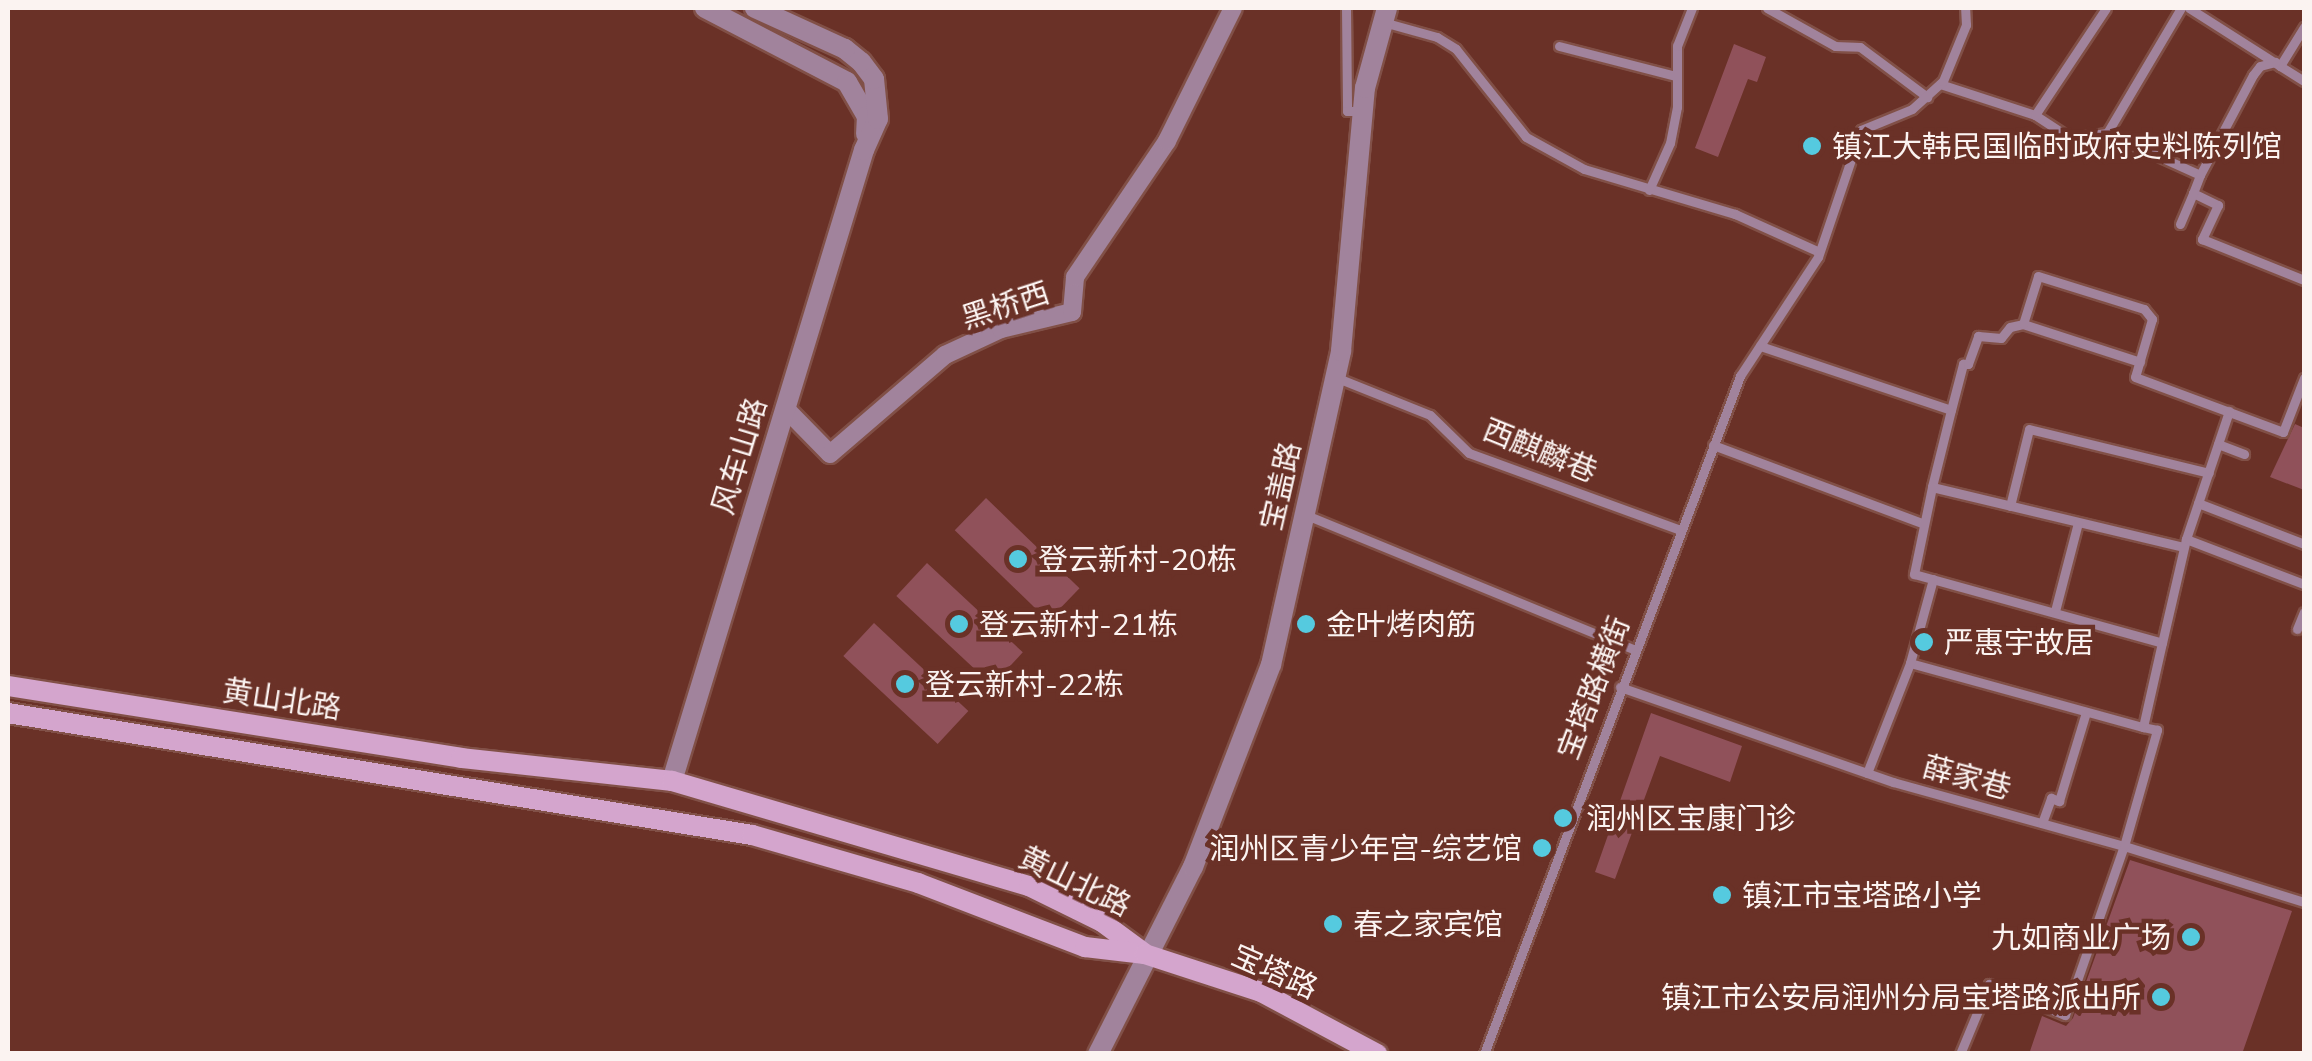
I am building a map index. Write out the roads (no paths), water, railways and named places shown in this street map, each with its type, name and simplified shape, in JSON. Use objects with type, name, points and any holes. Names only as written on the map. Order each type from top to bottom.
[{"type":"main road","name":"黄山北路","points":[[8,686],[461,758],[672,781],[1028,886],[1102,922],[1146,954]]},
{"type":"main road","name":"黄山北路","points":[[8,713],[752,835],[918,883],[1085,947],[1146,954]]},
{"type":"main road","name":"宝塔路","points":[[1146,954],[1261,992],[1377,1054]]},
{"type":"street","points":[[705,8],[846,82],[867,116],[864,150]]},
{"type":"street","name":"风车山路","points":[[672,781],[864,150],[878,119],[879,97],[862,62],[845,49],[755,8]]},
{"type":"street","name":"黑桥西","points":[[785,408],[830,454],[945,355],[1001,329],[1072,312],[1075,277],[1167,141],[1233,8]]},
{"type":"street","name":"宝盖路","points":[[1098,1054],[1193,867],[1270,665],[1335,378],[1365,88],[1385,14]]},
{"type":"lane","points":[[1346,8],[1347,110],[1363,111]]},
{"type":"lane","points":[[1650,190],[1670,142],[1678,107],[1677,46],[1692,8]]},
{"type":"lane","points":[[1767,8],[1835,46],[1860,47],[1927,97]]},
{"type":"lane","name":"宝塔路横街","points":[[1484,1054],[1740,376],[1820,252],[1861,130],[1912,109],[1940,84],[1950,72],[1966,26],[1964,8]]},
{"type":"lane","points":[[2035,115],[2106,8]]},
{"type":"lane","points":[[2107,134],[2181,8]]},
{"type":"lane","points":[[2189,8],[2304,81]]},
{"type":"lane","points":[[1385,14],[1456,49],[1526,137],[1584,169],[1735,214],[1820,252]]},
{"type":"lane","points":[[2180,224],[2200,175],[2253,75],[2260,66],[2278,64],[2304,26]]},
{"type":"lane","points":[[1559,46],[1676,76]]},
{"type":"lane","points":[[1940,84],[2035,115],[2070,138],[2107,134],[2200,175]]},
{"type":"lane","points":[[2194,194],[2218,205],[2202,239],[2304,280]]},
{"type":"lane","points":[[2022,324],[2038,276],[2144,310],[2152,320],[2135,377],[2284,432],[2304,378]]},
{"type":"lane","points":[[2140,362],[2022,324],[2010,326],[2002,338],[1978,336],[1968,364],[1963,364],[1914,574],[2162,642]]},
{"type":"lane","points":[[1760,346],[1951,410]]},
{"type":"lane","name":"西麒麟巷","points":[[1335,378],[1430,415],[1469,452],[1680,530]]},
{"type":"lane","points":[[2144,726],[2185,543],[2228,410]]},
{"type":"lane","points":[[2010,506],[2029,429],[2209,473]]},
{"type":"lane","points":[[1713,444],[1924,524]]},
{"type":"lane","points":[[2218,444],[2244,454]]},
{"type":"lane","points":[[1932,486],[2078,523],[2185,543],[2304,584]]},
{"type":"lane","points":[[2198,503],[2304,544]]},
{"type":"lane","points":[[1304,514],[1634,650]]},
{"type":"lane","points":[[2055,611],[2078,523]]},
{"type":"lane","points":[[1867,773],[1910,663],[1933,579]]},
{"type":"lane","points":[[2298,629],[2304,612]]},
{"type":"lane","points":[[1910,663],[2158,730],[2124,846],[2065,1015],[1990,984],[1960,1054]]},
{"type":"lane","name":"薛家巷","points":[[1620,686],[1867,773],[2304,902]]},
{"type":"lane","points":[[2042,823],[2051,798],[2059,801],[2086,712]]},
{"type":"place","name":"镇江大韩民国临时政府史料陈列馆","points":[[1812,146]]},
{"type":"place","name":"登云新村-20栋","points":[[1018,559]]},
{"type":"place","name":"登云新村-21栋","points":[[959,624]]},
{"type":"place","name":"金叶烤肉筋","points":[[1306,624]]},
{"type":"place","name":"严惠宇故居","points":[[1924,642]]},
{"type":"place","name":"登云新村-22栋","points":[[905,684]]},
{"type":"place","name":"润州区宝康门诊","points":[[1563,818]]},
{"type":"place","name":"润州区青少年宫-综艺馆","points":[[1542,848]]},
{"type":"place","name":"镇江市宝塔路小学","points":[[1722,895]]},
{"type":"place","name":"春之家宾馆","points":[[1333,924]]},
{"type":"place","name":"九如商业广场","points":[[2191,937]]},
{"type":"place","name":"镇江市公安局润州分局宝塔路派出所","points":[[2161,997]]}]
